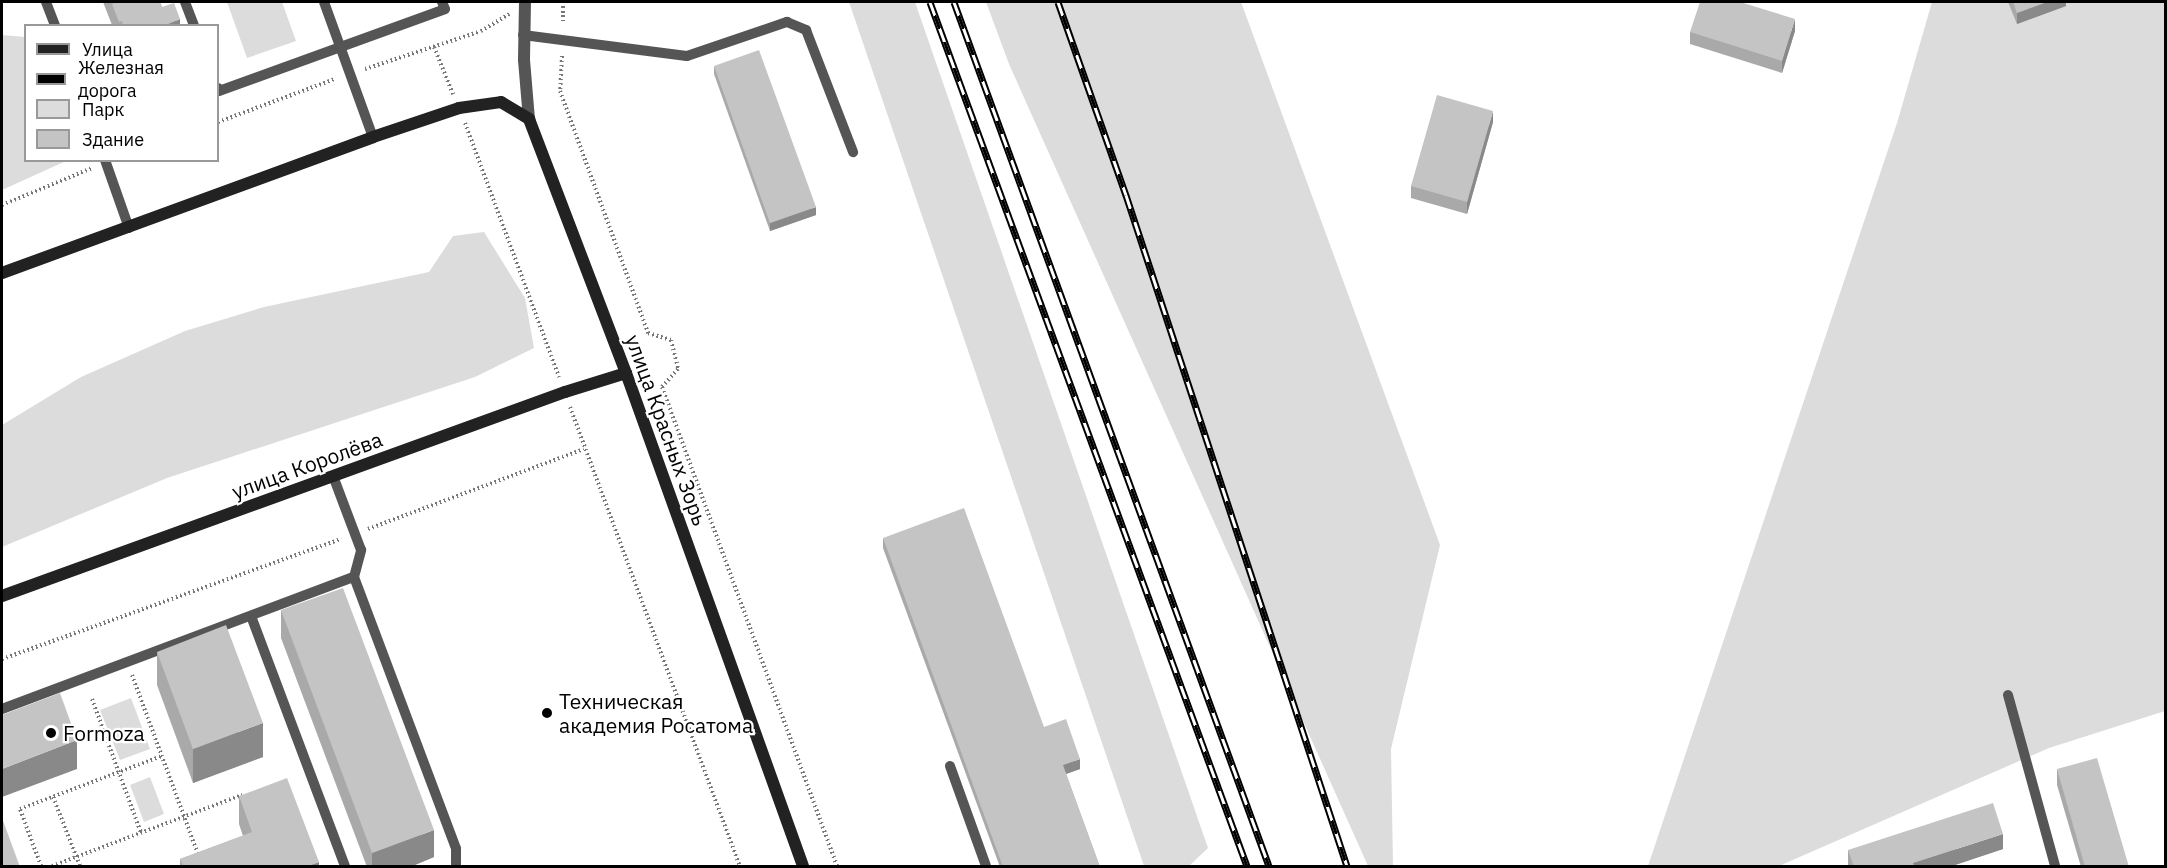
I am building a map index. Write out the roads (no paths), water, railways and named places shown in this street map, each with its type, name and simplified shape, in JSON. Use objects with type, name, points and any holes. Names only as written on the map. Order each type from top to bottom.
[{"type":"street","name":"улица Красных Зорь","points":[[525,3],[523,35],[529,119],[626,373],[803,867]]},
{"type":"street","points":[[2,273],[373,137],[459,108],[501,102],[529,119]]},
{"type":"street","name":"улица Королёва","points":[[2,596],[565,392],[626,373]]},
{"type":"lane","points":[[46,2],[54,24]]},
{"type":"lane","points":[[185,2],[193,24]]},
{"type":"lane","points":[[324,2],[373,137]]},
{"type":"lane","points":[[219,91],[445,9],[442,2]]},
{"type":"lane","points":[[523,35],[687,56],[788,22],[806,30],[853,152]]},
{"type":"lane","points":[[106,162],[129,228]]},
{"type":"lane","points":[[333,476],[361,550],[354,577],[456,849],[456,867]]},
{"type":"lane","points":[[2,709],[354,577]]},
{"type":"lane","points":[[252,616],[345,867]]},
{"type":"lane","points":[[2008,695],[2055,867]]},
{"type":"lane","points":[[950,766],[986,867]]},
{"type":"railway","points":[[930,2],[1247,866]]},
{"type":"railway","points":[[954,2],[1269,866]]},
{"type":"railway","points":[[1058,2],[1126,195],[1347,866]]},
{"type":"place","name":"Техническая академия Росатома","points":[[547,713]]},
{"type":"place","name":"Formoza","points":[[51,733]]}]
